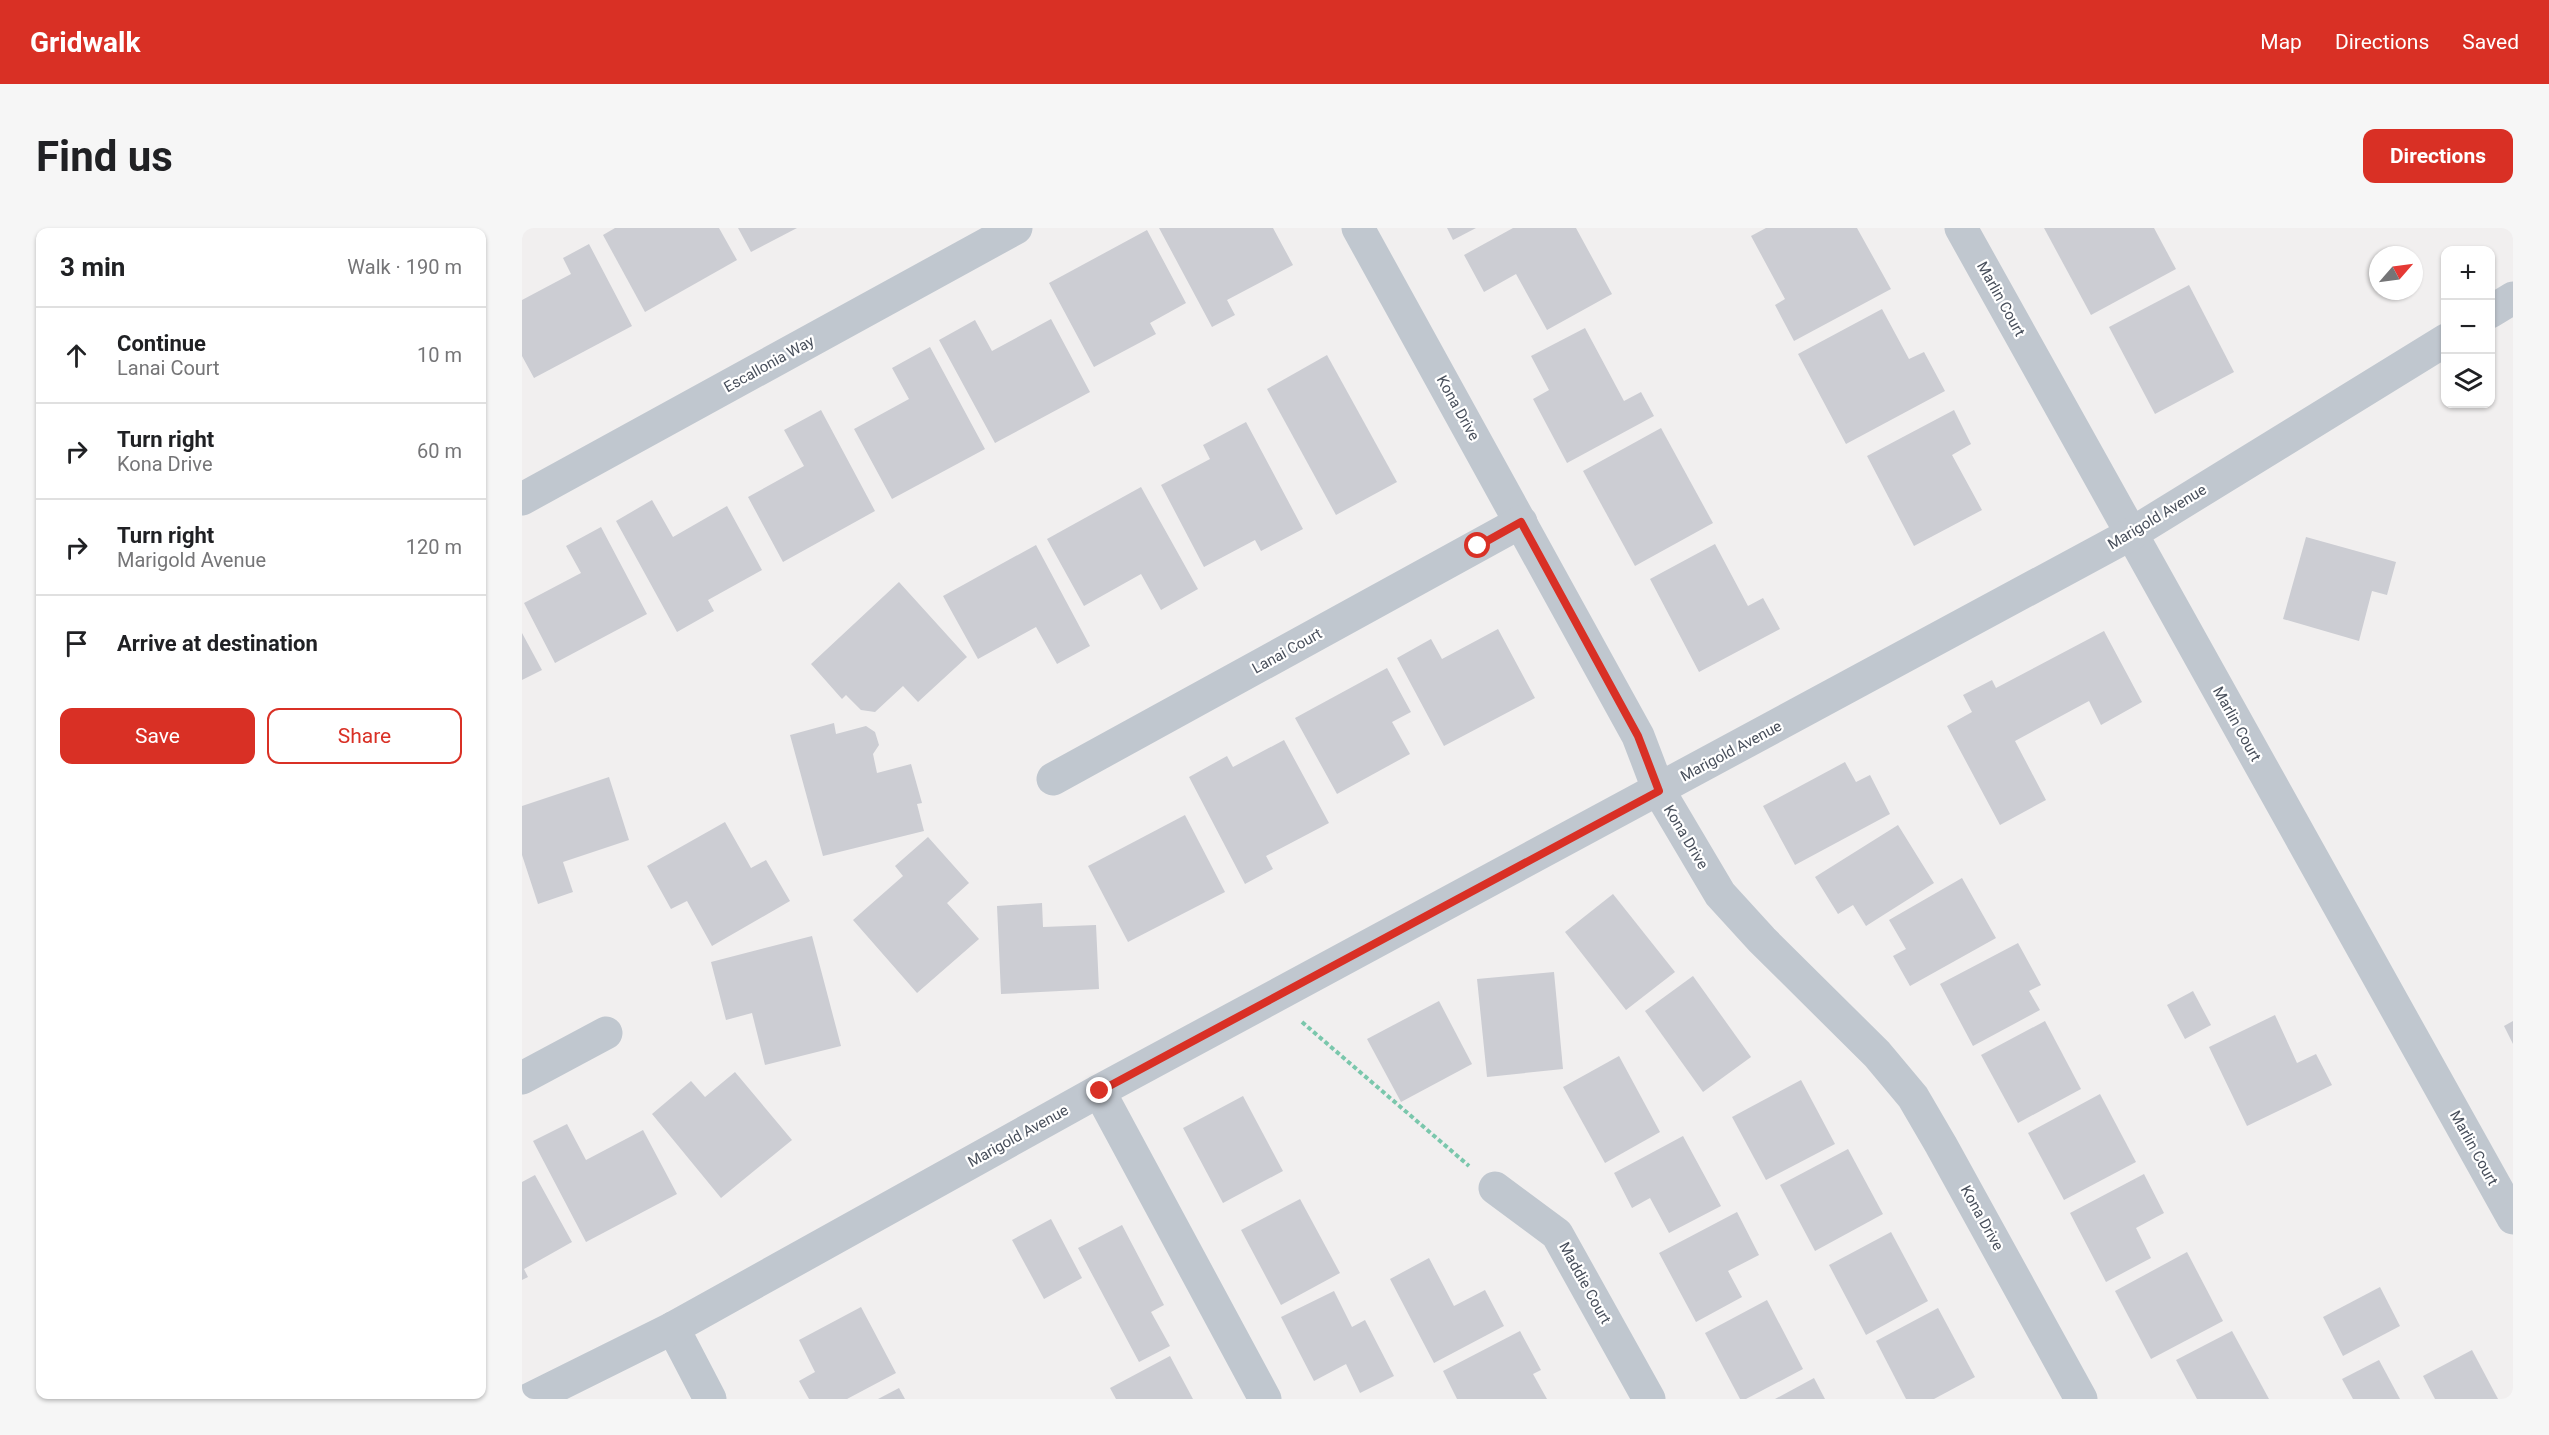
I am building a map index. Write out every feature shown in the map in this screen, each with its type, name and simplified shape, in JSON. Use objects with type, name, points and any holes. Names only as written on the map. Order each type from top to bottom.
[{"type":"street","name":"Escallonia Way","points":[[522,499],[1016,228]]},
{"type":"street","name":"Kona Drive","points":[[1358,228],[1638,736],[1659,791],[1720,894],[1762,940],[1877,1054],[1912,1097],[1941,1145],[2081,1399]]},
{"type":"street","name":"Marlin Court","points":[[1961,228],[2513,1218]]},
{"type":"street","points":[[2495,309],[2513,298]]},
{"type":"street","name":"Marigold Avenue","points":[[530,1399],[673,1328],[1100,1091],[2131,534],[2441,341]]},
{"type":"street","name":"Lanai Court","points":[[1053,779],[1521,522]]},
{"type":"street","points":[[522,1078],[606,1033]]},
{"type":"street","points":[[1100,1091],[1265,1399]]},
{"type":"street","name":"Maddie Court","points":[[1496,1188],[1557,1234],[1649,1399]]},
{"type":"street","points":[[673,1328],[710,1399]]},
{"type":"path","points":[[1274,998],[1496,1188]]},
{"type":"building","points":[[615,228],[719,228],[737,260],[645,312],[603,235]]},
{"type":"building","points":[[738,228],[797,228],[751,252]]},
{"type":"building","points":[[1159,228],[1273,228],[1293,265],[1227,300],[1235,315],[1212,327]]},
{"type":"building","points":[[1447,228],[1476,228],[1453,240]]},
{"type":"building","points":[[1513,228],[1576,228],[1612,294],[1547,330],[1516,274],[1484,292],[1464,255]]},
{"type":"building","points":[[1766,228],[1857,228],[1891,289],[1794,341],[1775,305],[1785,299],[1751,236]]},
{"type":"building","points":[[2044,228],[2154,228],[2176,269],[2091,315]]},
{"type":"building","points":[[1147,230],[1186,303],[1150,323],[1156,334],[1094,367],[1049,283]]},
{"type":"building","points":[[589,244],[632,326],[534,378],[522,356],[522,300],[571,274],[563,258]]},
{"type":"building","points":[[2189,285],[2234,372],[2155,414],[2109,327]]},
{"type":"building","points":[[1882,309],[1909,359],[1924,352],[1945,391],[1846,444],[1798,354]]},
{"type":"building","points":[[1051,319],[1090,392],[995,443],[939,340],[975,320],[992,351]]},
{"type":"building","points":[[1585,328],[1624,401],[1641,392],[1654,416],[1567,463],[1533,399],[1549,390],[1531,356]]},
{"type":"building","points":[[930,347],[985,449],[892,499],[854,429],[909,399],[892,368]]},
{"type":"building","points":[[1327,355],[1397,482],[1336,515],[1267,389]]},
{"type":"building","points":[[821,410],[875,511],[783,562],[748,497],[804,466],[784,430]]},
{"type":"building","points":[[1954,410],[1971,444],[1952,455],[1982,510],[1914,546],[1867,456]]},
{"type":"building","points":[[1246,422],[1303,529],[1261,551],[1255,540],[1204,567],[1161,485],[1210,459],[1203,445]]},
{"type":"building","points":[[1661,428],[1713,523],[1635,566],[1583,471]]},
{"type":"building","points":[[1141,487],[1198,589],[1161,610],[1141,574],[1084,606],[1047,539]]},
{"type":"building","points":[[652,500],[673,537],[727,506],[762,570],[708,600],[714,611],[677,632],[616,521]]},
{"type":"building","points":[[601,527],[647,614],[555,663],[524,603],[581,573],[566,546]]},
{"type":"building","points":[[2306,537],[2396,562],[2387,595],[2372,591],[2359,641],[2283,619]]},
{"type":"building","points":[[1715,544],[1748,606],[1763,598],[1780,629],[1699,672],[1650,579]]},
{"type":"building","points":[[1036,545],[1090,646],[1057,664],[1036,627],[978,659],[943,596]]},
{"type":"building","points":[[899,582],[967,657],[918,702],[903,686],[875,712],[861,710],[846,695],[842,699],[811,664]]},
{"type":"building","points":[[1498,629],[1535,698],[1444,746],[1397,658],[1431,639],[1442,659]]},
{"type":"building","points":[[2104,631],[2142,702],[2101,725],[2089,701],[2015,741],[2046,800],[2000,825],[1947,726],[1972,712],[1963,695],[1992,680],[1996,688]]},
{"type":"building","points":[[522,633],[542,670],[522,680]]},
{"type":"building","points":[[1387,668],[1411,712],[1392,722],[1410,754],[1337,794],[1295,718]]},
{"type":"building","points":[[834,723],[836,734],[866,726],[875,732],[879,745],[873,754],[877,773],[911,764],[922,803],[917,804],[924,831],[823,856],[790,735]]},
{"type":"building","points":[[1284,740],[1329,823],[1266,856],[1273,869],[1245,884],[1189,777],[1227,756],[1233,767]]},
{"type":"building","points":[[1845,762],[1856,782],[1870,775],[1890,814],[1795,865],[1763,806]]},
{"type":"building","points":[[609,777],[629,840],[563,862],[573,892],[538,904],[522,855],[522,806]]},
{"type":"building","points":[[1185,815],[1225,892],[1128,942],[1088,866]]},
{"type":"building","points":[[725,822],[751,868],[766,860],[790,901],[712,946],[687,901],[671,909],[647,866]]},
{"type":"building","points":[[1898,825],[1934,883],[1866,926],[1853,905],[1838,914],[1815,877]]},
{"type":"building","points":[[928,837],[969,883],[947,903],[979,939],[917,993],[853,920],[903,876],[895,866]]},
{"type":"building","points":[[1962,878],[1996,938],[1910,986],[1893,956],[1906,949],[1889,920]]},
{"type":"building","points":[[1613,894],[1675,972],[1626,1010],[1565,932]]},
{"type":"building","points":[[1042,903],[1043,927],[1096,925],[1099,989],[1001,994],[997,906]]},
{"type":"building","points":[[812,936],[841,1046],[765,1065],[752,1013],[726,1020],[711,962]]},
{"type":"building","points":[[2018,943],[2041,985],[2029,991],[2040,1010],[1973,1046],[1940,984]]},
{"type":"building","points":[[1554,972],[1563,1069],[1487,1077],[1477,979]]},
{"type":"building","points":[[1693,976],[1751,1057],[1703,1092],[1645,1011]]},
{"type":"building","points":[[2193,991],[2211,1025],[2185,1039],[2167,1005]]},
{"type":"building","points":[[1439,1001],[1472,1064],[1401,1102],[1367,1039]]},
{"type":"building","points":[[2275,1015],[2297,1063],[2316,1054],[2332,1085],[2247,1126],[2209,1047]]},
{"type":"building","points":[[2045,1021],[2081,1089],[2018,1123],[1981,1055]]},
{"type":"building","points":[[2513,1021],[2513,1044],[2504,1026]]},
{"type":"building","points":[[1619,1056],[1660,1132],[1605,1163],[1563,1087]]},
{"type":"building","points":[[735,1072],[792,1140],[721,1198],[652,1114],[691,1081],[705,1097]]},
{"type":"building","points":[[1801,1080],[1835,1144],[1766,1180],[1732,1117]]},
{"type":"building","points":[[2100,1094],[2136,1162],[2064,1200],[2028,1133]]},
{"type":"building","points":[[1243,1096],[1283,1171],[1223,1203],[1183,1128]]},
{"type":"building","points":[[567,1124],[586,1160],[643,1130],[677,1194],[586,1242],[533,1141]]},
{"type":"building","points":[[1683,1136],[1721,1206],[1669,1233],[1650,1198],[1632,1208],[1614,1173]]},
{"type":"building","points":[[1848,1149],[1883,1214],[1815,1251],[1780,1185]]},
{"type":"building","points":[[2144,1174],[2164,1213],[2136,1228],[2151,1258],[2106,1282],[2070,1213]]},
{"type":"building","points":[[535,1175],[572,1242],[524,1269],[528,1277],[522,1280],[522,1182]]},
{"type":"building","points":[[1300,1199],[1340,1273],[1281,1305],[1241,1230]]},
{"type":"building","points":[[1737,1212],[1759,1255],[1728,1271],[1742,1297],[1696,1322],[1659,1253]]},
{"type":"building","points":[[1051,1219],[1082,1278],[1044,1299],[1012,1240]]},
{"type":"building","points":[[1122,1225],[1164,1305],[1151,1312],[1170,1346],[1139,1362],[1078,1248]]},
{"type":"building","points":[[1891,1232],[1928,1301],[1866,1335],[1829,1265]]},
{"type":"building","points":[[2187,1252],[2223,1321],[2151,1359],[2115,1291]]},
{"type":"building","points":[[1429,1258],[1454,1306],[1485,1290],[1504,1326],[1434,1363],[1390,1279]]},
{"type":"building","points":[[2380,1287],[2400,1326],[2343,1356],[2323,1317]]},
{"type":"building","points":[[1334,1291],[1352,1327],[1365,1320],[1394,1376],[1360,1393],[1346,1364],[1314,1381],[1281,1317]]},
{"type":"building","points":[[1767,1300],[1803,1369],[1746,1399],[1740,1399],[1705,1333]]},
{"type":"building","points":[[861,1307],[896,1373],[847,1399],[809,1399],[799,1381],[815,1372],[799,1340]]},
{"type":"building","points":[[1938,1308],[1975,1377],[1934,1399],[1906,1399],[1876,1341]]},
{"type":"building","points":[[1520,1331],[1541,1370],[1533,1374],[1547,1399],[1457,1399],[1443,1371]]},
{"type":"building","points":[[2232,1331],[2269,1399],[2197,1399],[2176,1360]]},
{"type":"building","points":[[2472,1350],[2498,1399],[2435,1399],[2423,1376]]},
{"type":"building","points":[[1170,1356],[1193,1399],[1116,1399],[1110,1388]]},
{"type":"building","points":[[2379,1360],[2400,1399],[2353,1399],[2342,1379]]},
{"type":"building","points":[[1814,1378],[1825,1399],[1775,1399]]},
{"type":"building","points":[[899,1388],[905,1399],[878,1399]]},
{"type":"route","points":[[1100,1091],[1659,791],[1638,736],[1521,522],[1478,546]]}]
